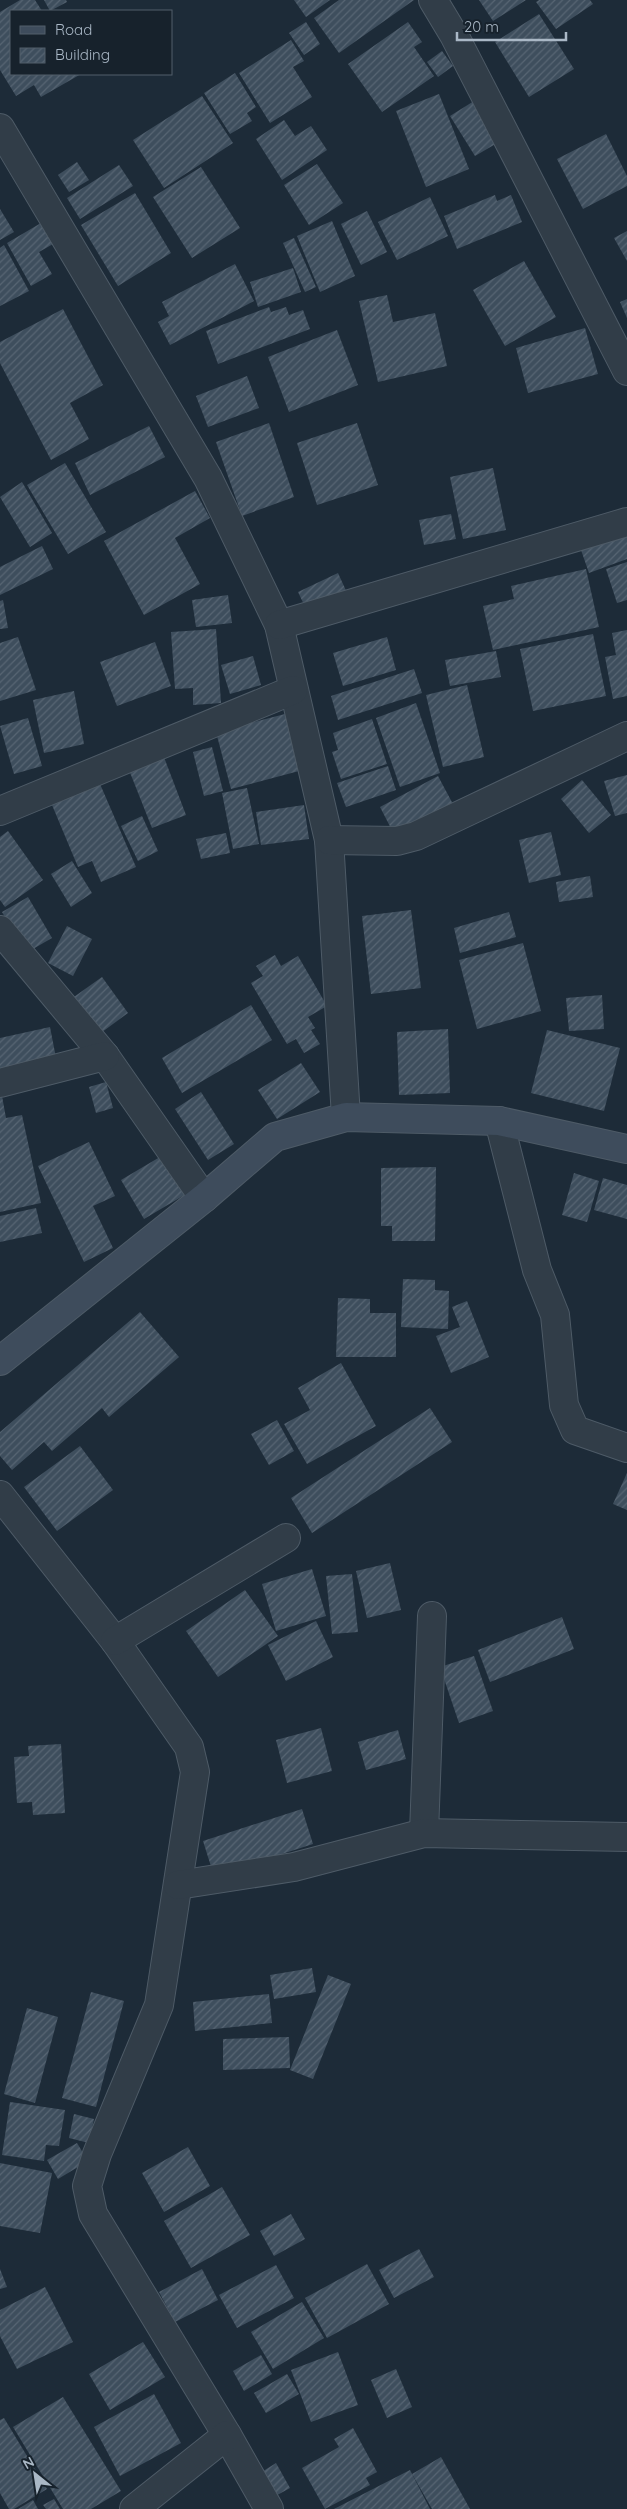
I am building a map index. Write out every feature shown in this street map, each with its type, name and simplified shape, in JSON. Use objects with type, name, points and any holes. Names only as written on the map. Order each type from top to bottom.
[{"type":"street","points":[[433,0],[459,44],[627,371]]},
{"type":"street","points":[[0,128],[208,478],[279,625],[329,840],[346,1117]]},
{"type":"street","points":[[279,625],[627,522]]},
{"type":"street","points":[[0,812],[293,690]]},
{"type":"street","points":[[329,840],[396,841],[416,836],[627,736]]},
{"type":"street","points":[[0,930],[105,1056],[204,1198]]},
{"type":"street","points":[[0,1083],[105,1056]]},
{"type":"street","points":[[0,1361],[204,1198],[275,1137],[346,1117],[499,1121],[627,1149]]},
{"type":"street","points":[[499,1121],[537,1270],[555,1315],[564,1405],[575,1430],[627,1448]]},
{"type":"street","points":[[0,1495],[115,1641],[189,1747],[195,1772],[159,2005],[97,2154],[87,2186],[93,2214],[227,2434],[268,2509]]},
{"type":"street","points":[[115,1641],[286,1538]]},
{"type":"street","points":[[424,1834],[432,1616]]},
{"type":"street","points":[[178,1885],[294,1867],[424,1834],[627,1837]]},
{"type":"street","points":[[134,2509],[227,2434]]},
{"type":"building","points":[[20,0],[35,0],[41,10],[10,10],[10,75],[79,75],[41,97],[34,85],[16,96],[0,70],[0,12]]},
{"type":"building","points":[[44,0],[66,0],[67,2],[49,10]]},
{"type":"building","points":[[294,0],[330,0],[306,17]]},
{"type":"building","points":[[339,0],[414,0],[339,53],[314,18]]},
{"type":"building","points":[[479,0],[526,0],[493,21]]},
{"type":"building","points":[[539,0],[590,0],[593,4],[556,29],[536,2]]},
{"type":"building","points":[[539,14],[574,69],[529,97],[495,42]]},
{"type":"building","points":[[306,22],[320,44],[304,55],[289,33]]},
{"type":"building","points":[[408,22],[422,42],[414,47],[434,76],[382,112],[348,64]]},
{"type":"building","points":[[291,40],[304,61],[293,67],[312,97],[270,123],[239,73]]},
{"type":"building","points":[[442,51],[453,66],[438,77],[427,62]]},
{"type":"building","points":[[235,73],[256,107],[247,113],[252,121],[230,134],[204,93]]},
{"type":"building","points":[[439,94],[469,169],[426,187],[396,111]]},
{"type":"building","points":[[202,96],[233,143],[164,188],[133,140]]},
{"type":"building","points":[[474,101],[499,142],[475,156],[450,116]]},
{"type":"building","points":[[284,120],[295,136],[311,126],[327,150],[282,180],[256,139]]},
{"type":"building","points":[[606,134],[627,176],[627,186],[583,209],[557,159]]},
{"type":"building","points":[[77,162],[89,180],[69,192],[58,175]]},
{"type":"building","points":[[317,164],[343,203],[309,225],[284,185]]},
{"type":"building","points":[[119,165],[133,186],[80,219],[67,198]]},
{"type":"building","points":[[201,167],[240,228],[192,258],[153,197]]},
{"type":"building","points":[[135,193],[171,253],[118,286],[81,225]]},
{"type":"building","points":[[495,195],[497,201],[511,195],[522,222],[457,249],[444,216]]},
{"type":"building","points":[[430,197],[448,236],[397,260],[378,222]]},
{"type":"building","points":[[0,209],[14,232],[0,240]]},
{"type":"building","points":[[367,211],[387,252],[361,265],[341,224]]},
{"type":"building","points":[[332,221],[355,276],[320,292],[297,236]]},
{"type":"building","points":[[41,223],[53,244],[39,252],[52,274],[31,286],[7,243]]},
{"type":"building","points":[[627,231],[627,261],[614,238]]},
{"type":"building","points":[[294,238],[316,287],[305,292],[283,243]]},
{"type":"building","points":[[4,245],[29,291],[0,306],[0,248]]},
{"type":"building","points":[[524,261],[556,317],[505,346],[473,290]]},
{"type":"building","points":[[235,264],[254,301],[170,345],[158,322],[169,316],[162,302]]},
{"type":"building","points":[[293,268],[301,292],[258,307],[250,282]]},
{"type":"building","points":[[387,295],[393,322],[435,313],[447,366],[378,382],[359,301]]},
{"type":"building","points":[[627,299],[627,318],[620,302]]},
{"type":"building","points":[[269,307],[271,312],[286,307],[289,315],[303,310],[310,329],[218,364],[206,331]]},
{"type":"building","points":[[63,309],[103,385],[70,403],[89,439],[51,460],[0,363],[0,342]]},
{"type":"building","points":[[585,328],[598,374],[528,393],[516,348]]},
{"type":"building","points":[[337,330],[358,385],[289,412],[268,357]]},
{"type":"building","points":[[247,376],[259,408],[208,427],[196,396]]},
{"type":"building","points":[[269,423],[294,497],[242,516],[216,442]]},
{"type":"building","points":[[357,423],[378,485],[317,505],[297,443]]},
{"type":"building","points":[[149,426],[165,457],[90,495],[75,463]]},
{"type":"building","points":[[65,463],[106,532],[68,554],[27,485]]},
{"type":"building","points":[[493,468],[506,530],[463,539],[450,477]]},
{"type":"building","points":[[22,482],[52,533],[30,547],[0,497]]},
{"type":"building","points":[[195,491],[210,518],[175,538],[200,584],[144,615],[104,541]]},
{"type":"building","points":[[451,514],[456,539],[424,545],[419,520]]},
{"type":"building","points":[[627,533],[627,559],[589,573],[581,550]]},
{"type":"building","points":[[42,546],[53,569],[0,595],[0,567]]},
{"type":"building","points":[[627,562],[627,600],[617,603],[606,569]]},
{"type":"building","points":[[586,569],[599,627],[493,650],[483,606],[514,599],[511,586]]},
{"type":"building","points":[[338,573],[348,595],[308,613],[298,592]]},
{"type":"building","points":[[228,595],[232,623],[196,627],[192,600]]},
{"type":"building","points":[[3,600],[8,628],[0,629],[0,601]]},
{"type":"building","points":[[216,629],[221,703],[193,705],[193,688],[175,689],[171,632]]},
{"type":"building","points":[[627,630],[627,696],[613,699],[605,657],[616,655],[612,633]]},
{"type":"building","points":[[593,634],[606,696],[533,711],[520,649]]},
{"type":"building","points":[[18,637],[36,690],[0,701],[0,643]]},
{"type":"building","points":[[387,637],[396,670],[343,686],[333,653]]},
{"type":"building","points":[[155,642],[171,686],[117,706],[100,662]]},
{"type":"building","points":[[496,651],[501,677],[450,686],[445,660]]},
{"type":"building","points":[[253,656],[261,685],[230,694],[221,665]]},
{"type":"building","points":[[414,669],[422,693],[338,720],[331,696]]},
{"type":"building","points":[[467,685],[484,757],[443,767],[426,695]]},
{"type":"building","points":[[74,691],[84,744],[44,753],[33,700]]},
{"type":"building","points":[[416,703],[440,773],[400,787],[376,718]]},
{"type":"building","points":[[285,714],[299,771],[231,789],[216,732]]},
{"type":"building","points":[[28,718],[42,766],[14,774],[0,726]]},
{"type":"building","points":[[372,719],[387,764],[341,779],[332,752],[338,750],[333,733]]},
{"type":"building","points":[[212,747],[223,791],[204,796],[193,752]]},
{"type":"building","points":[[162,752],[186,815],[152,828],[127,765]]},
{"type":"building","points":[[388,766],[396,790],[346,807],[337,783]]},
{"type":"building","points":[[627,775],[627,813],[615,816],[604,781]]},
{"type":"building","points":[[438,776],[454,806],[396,838],[380,807]]},
{"type":"building","points":[[582,780],[611,815],[589,833],[561,799]]},
{"type":"building","points":[[100,784],[136,867],[101,882],[92,861],[78,867],[52,805]]},
{"type":"building","points":[[247,788],[259,844],[233,849],[222,793]]},
{"type":"building","points":[[304,805],[309,839],[261,845],[256,812]]},
{"type":"building","points":[[142,816],[158,851],[138,861],[121,826]]},
{"type":"building","points":[[8,831],[43,880],[5,907],[0,900],[0,837]]},
{"type":"building","points":[[551,832],[561,875],[529,883],[519,840]]},
{"type":"building","points":[[226,833],[230,853],[201,859],[196,839]]},
{"type":"building","points":[[72,861],[92,893],[71,907],[51,874]]},
{"type":"building","points":[[590,876],[593,897],[559,902],[556,882]]},
{"type":"building","points":[[28,897],[52,938],[26,953],[2,912]]},
{"type":"building","points":[[411,910],[421,988],[371,994],[362,916]]},
{"type":"building","points":[[509,912],[516,937],[460,953],[454,928]]},
{"type":"building","points":[[67,926],[92,939],[73,976],[48,963]]},
{"type":"building","points":[[523,943],[541,1011],[477,1029],[459,960]]},
{"type":"building","points":[[275,955],[281,966],[298,956],[327,1006],[308,1017],[315,1028],[311,1030],[320,1044],[304,1053],[296,1039],[287,1044],[251,983],[263,976],[256,966]]},
{"type":"building","points":[[102,977],[128,1013],[98,1035],[71,999]]},
{"type":"building","points":[[602,995],[604,1029],[569,1031],[566,998]]},
{"type":"building","points":[[251,1005],[272,1040],[182,1093],[162,1058]]},
{"type":"building","points":[[50,1027],[57,1063],[0,1075],[0,1038]]},
{"type":"building","points":[[448,1029],[450,1093],[399,1095],[397,1032]]},
{"type":"building","points":[[547,1030],[620,1048],[604,1111],[531,1093]]},
{"type":"building","points":[[301,1063],[320,1092],[277,1119],[258,1090]]},
{"type":"building","points":[[106,1082],[113,1108],[96,1113],[89,1087]]},
{"type":"building","points":[[201,1092],[234,1144],[208,1160],[175,1109]]},
{"type":"building","points":[[0,1096],[2,1096],[6,1118],[22,1115],[41,1203],[0,1212]]},
{"type":"building","points":[[89,1142],[115,1196],[93,1206],[113,1248],[84,1262],[38,1166]]},
{"type":"building","points":[[170,1151],[193,1190],[144,1219],[121,1180]]},
{"type":"building","points":[[436,1167],[435,1241],[392,1241],[392,1226],[381,1226],[381,1168]]},
{"type":"building","points":[[574,1173],[599,1181],[587,1222],[562,1215]]},
{"type":"building","points":[[603,1178],[627,1185],[627,1219],[594,1210]]},
{"type":"building","points":[[36,1208],[42,1233],[0,1242],[0,1216]]},
{"type":"building","points":[[403,1279],[435,1280],[435,1290],[449,1291],[448,1329],[401,1327]]},
{"type":"building","points":[[338,1298],[370,1299],[370,1313],[396,1313],[396,1357],[336,1357]]},
{"type":"building","points":[[467,1301],[489,1357],[451,1373],[436,1336],[460,1327],[452,1307]]},
{"type":"building","points":[[140,1312],[179,1357],[109,1417],[102,1408],[52,1451],[44,1442],[12,1470],[0,1456],[0,1432]]},
{"type":"building","points":[[341,1363],[376,1426],[307,1464],[284,1424],[310,1410],[298,1388]]},
{"type":"building","points":[[430,1408],[452,1442],[312,1533],[291,1498]]},
{"type":"building","points":[[277,1420],[294,1451],[269,1465],[251,1434]]},
{"type":"building","points":[[80,1446],[113,1490],[57,1531],[24,1487]]},
{"type":"building","points":[[627,1473],[627,1510],[613,1504]]},
{"type":"building","points":[[390,1563],[401,1610],[367,1618],[356,1571]]},
{"type":"building","points":[[312,1569],[326,1616],[276,1631],[262,1584]]},
{"type":"building","points":[[352,1574],[358,1632],[332,1634],[326,1576]]},
{"type":"building","points":[[245,1590],[278,1636],[218,1677],[186,1631]]},
{"type":"building","points":[[562,1617],[574,1649],[490,1682],[478,1650]]},
{"type":"building","points":[[316,1621],[333,1657],[286,1681],[268,1645]]},
{"type":"building","points":[[474,1656],[493,1711],[459,1723],[440,1667]]},
{"type":"building","points":[[321,1728],[332,1771],[287,1783],[276,1740]]},
{"type":"building","points":[[398,1730],[406,1759],[366,1770],[358,1742]]},
{"type":"building","points":[[61,1744],[65,1813],[33,1815],[32,1802],[17,1803],[14,1757],[29,1756],[28,1746]]},
{"type":"building","points":[[302,1809],[313,1844],[214,1876],[203,1841]]},
{"type":"building","points":[[312,1968],[316,1992],[274,1999],[270,1975]]},
{"type":"building","points":[[328,1975],[351,1984],[313,2079],[290,2070]]},
{"type":"building","points":[[91,1992],[124,2001],[96,2107],[62,2098]]},
{"type":"building","points":[[269,1994],[272,2023],[195,2031],[193,2002]]},
{"type":"building","points":[[27,2008],[58,2017],[35,2103],[4,2094]]},
{"type":"building","points":[[289,2037],[290,2068],[223,2070],[223,2039]]},
{"type":"building","points":[[10,2102],[65,2110],[59,2146],[46,2145],[44,2161],[2,2155]]},
{"type":"building","points":[[74,2114],[94,2119],[89,2143],[69,2138]]},
{"type":"building","points":[[77,2143],[88,2161],[58,2179],[47,2160]]},
{"type":"building","points":[[188,2147],[210,2186],[164,2212],[142,2173]]},
{"type":"building","points":[[0,2163],[52,2173],[40,2233],[0,2226]]},
{"type":"building","points":[[222,2187],[250,2235],[191,2268],[164,2221]]},
{"type":"building","points":[[291,2214],[305,2239],[274,2256],[260,2231]]},
{"type":"building","points":[[419,2249],[434,2277],[394,2298],[379,2270]]},
{"type":"building","points":[[367,2264],[389,2304],[327,2338],[305,2298]]},
{"type":"building","points":[[276,2265],[294,2298],[237,2328],[219,2295]]},
{"type":"building","points":[[0,2269],[7,2287],[0,2289]]},
{"type":"building","points":[[202,2269],[218,2300],[175,2322],[159,2292]]},
{"type":"building","points":[[45,2287],[73,2342],[17,2369],[0,2336],[0,2310]]},
{"type":"building","points":[[302,2302],[324,2338],[273,2369],[251,2332]]},
{"type":"building","points":[[143,2342],[165,2377],[110,2410],[89,2374]]},
{"type":"building","points":[[338,2352],[358,2405],[311,2422],[291,2370]]},
{"type":"building","points":[[261,2355],[272,2374],[244,2391],[233,2371]]},
{"type":"building","points":[[396,2369],[412,2407],[387,2418],[371,2380]]},
{"type":"building","points":[[287,2374],[299,2394],[266,2413],[254,2393]]},
{"type":"building","points":[[154,2394],[181,2443],[120,2476],[94,2427]]},
{"type":"building","points":[[63,2397],[121,2491],[91,2509],[63,2509],[13,2427]]},
{"type":"building","points":[[4,2418],[47,2489],[14,2509],[9,2509],[0,2493],[0,2420]]},
{"type":"building","points":[[353,2428],[377,2472],[366,2478],[370,2485],[325,2509],[302,2468],[339,2447],[334,2439]]},
{"type":"building","points":[[441,2457],[470,2509],[432,2509],[412,2474]]},
{"type":"building","points":[[276,2463],[290,2488],[270,2499],[257,2475]]},
{"type":"building","points":[[410,2470],[430,2509],[334,2509]]},
{"type":"building","points":[[54,2499],[60,2509],[46,2509],[43,2505]]},
{"type":"building","points":[[33,2500],[38,2509],[18,2509]]}]
